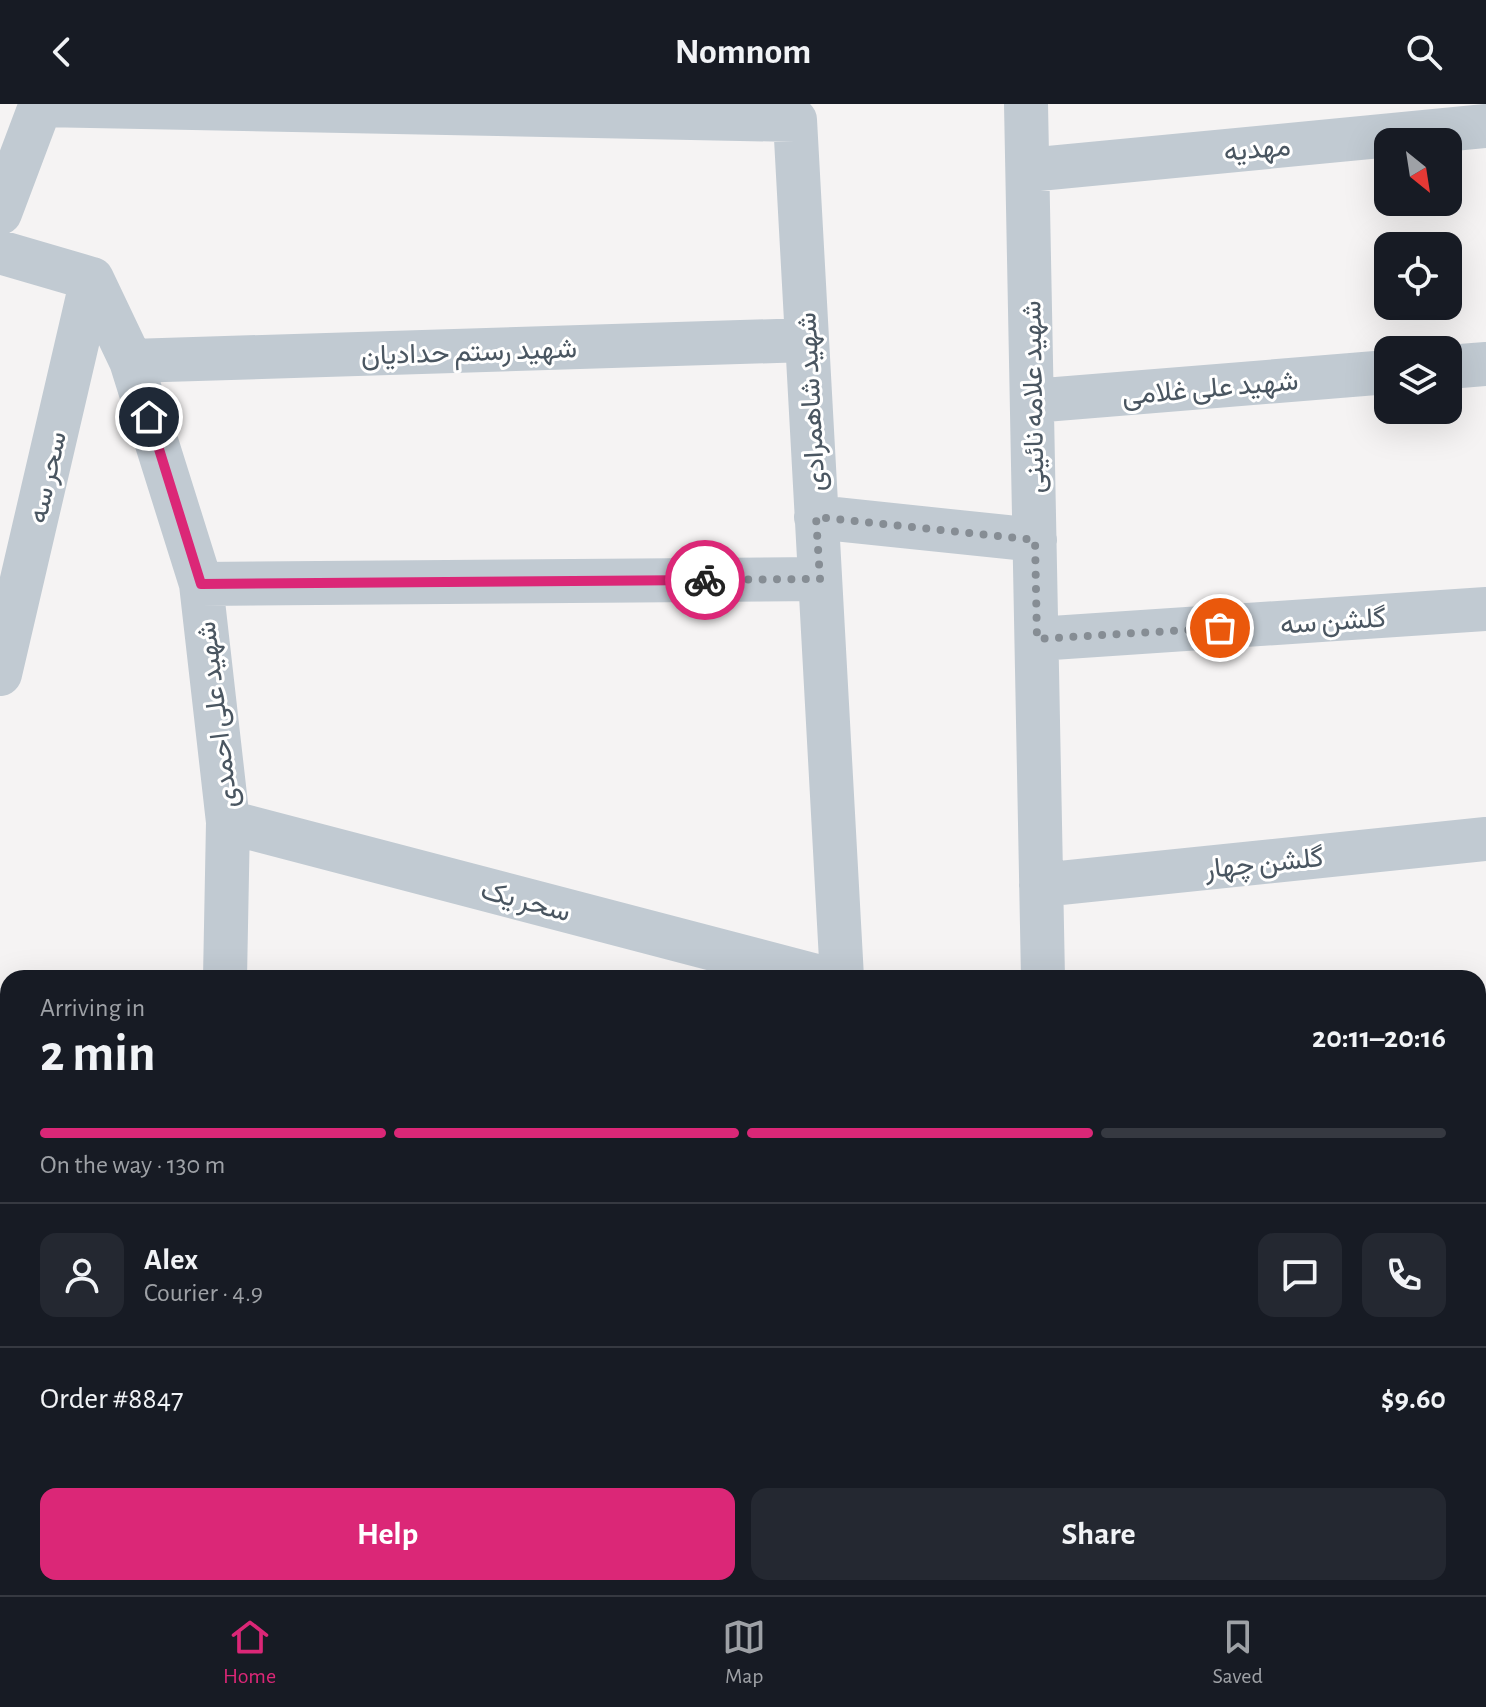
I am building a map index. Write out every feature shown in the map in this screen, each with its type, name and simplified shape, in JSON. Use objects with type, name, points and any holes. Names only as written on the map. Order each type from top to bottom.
[{"type":"street","points":[[0,213],[40,104],[706,111]]},
{"type":"street","name":"شهید علامه‌ نائینی","points":[[1026,104],[1043,970]]},
{"type":"street","name":"شهید شاهمرادی","points":[[706,111],[795,120],[842,970]]},
{"type":"street","name":"مهدیه","points":[[1028,170],[1486,126]]},
{"type":"street","points":[[0,252],[92,279]]},
{"type":"street","name":"شهید علی احمدی","points":[[92,279],[131,361],[201,584],[228,822],[225,970]]},
{"type":"street","name":"سحر سه","points":[[0,674],[92,279]]},
{"type":"street","name":"شهید رستم حدادیان","points":[[131,361],[807,340]]},
{"type":"street","points":[[1462,366],[1486,364]]},
{"type":"street","name":"شهید علی غلامی","points":[[1032,401],[1374,373]]},
{"type":"street","points":[[816,517],[1035,540]]},
{"type":"street","points":[[201,584],[820,579]]},
{"type":"street","name":"گلشن سه","points":[[1037,639],[1486,609]]},
{"type":"street","name":"سحر یک","points":[[228,822],[793,970]]},
{"type":"street","name":"گلشن چهار","points":[[1041,885],[1486,839]]},
{"type":"way so far","points":[[705,580],[820,579],[816,517],[1035,540],[1037,639],[1220,628]]},
{"type":"route","points":[[149,417],[201,584],[705,580]]}]
